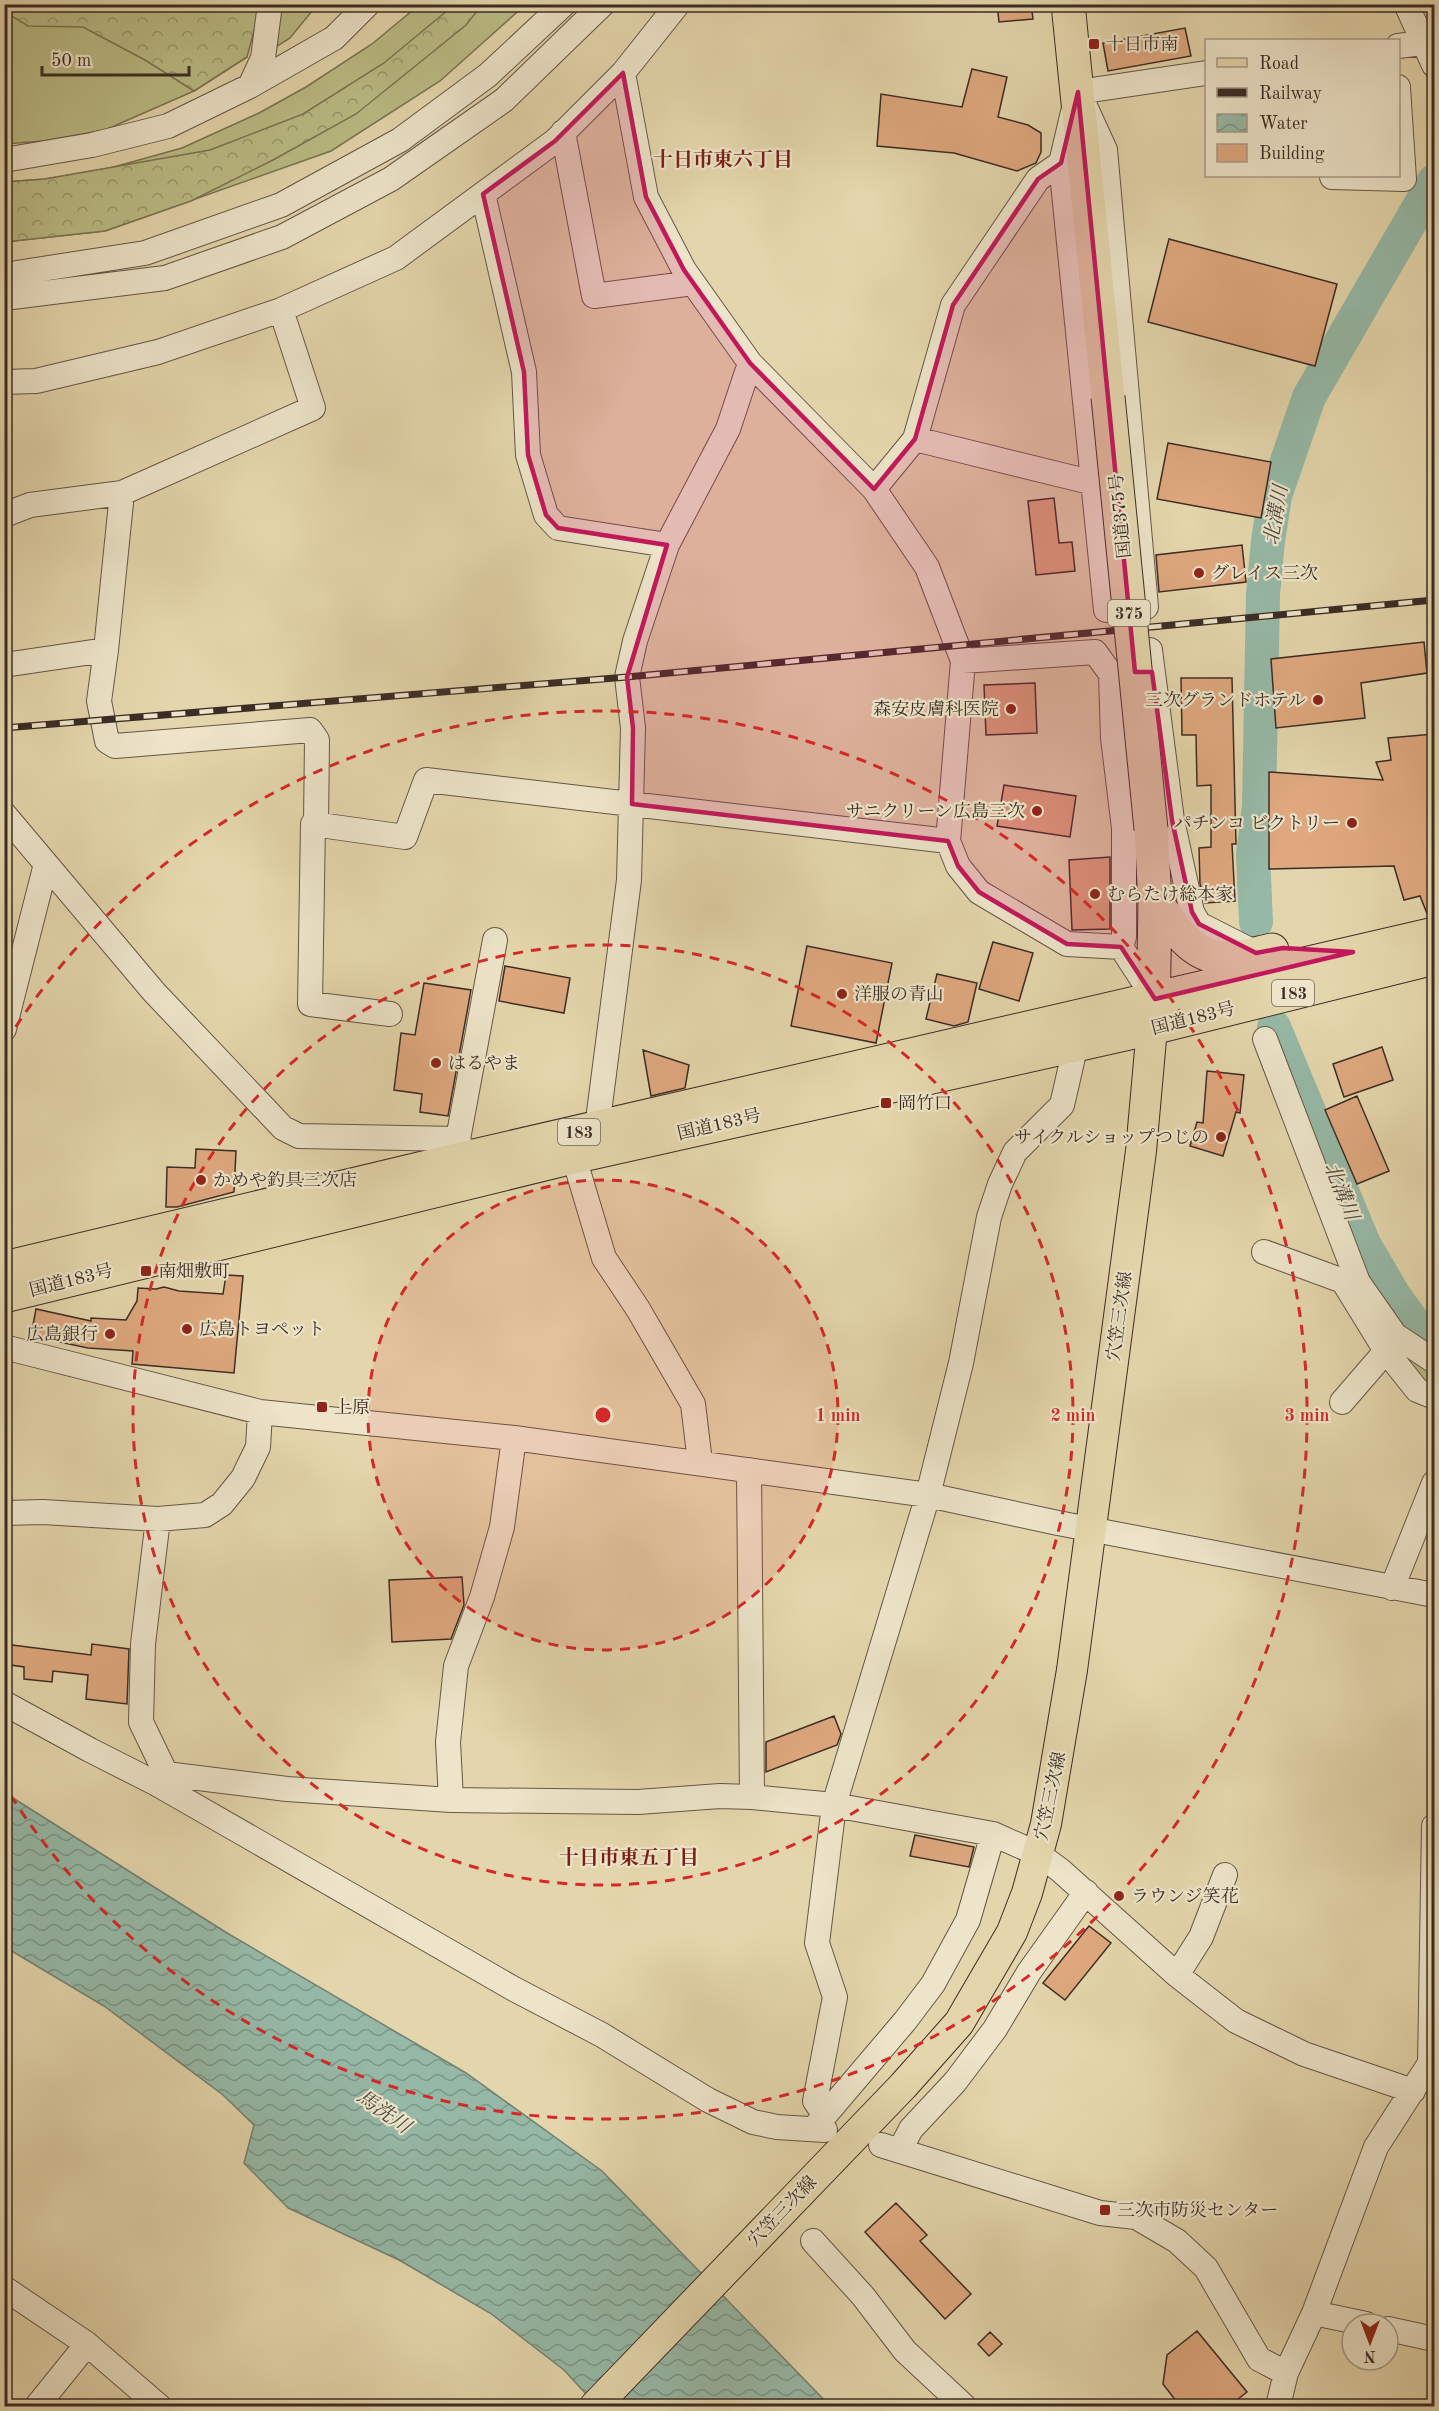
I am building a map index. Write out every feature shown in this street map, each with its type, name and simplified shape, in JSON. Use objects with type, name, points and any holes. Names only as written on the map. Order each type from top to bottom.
[{"type":"highway","name":"国道375号","points":[[1068,4],[1151,829],[1155,901],[1153,1014]]},
{"type":"highway","points":[[1155,901],[1188,945],[1207,954],[1229,958],[1283,948],[1353,952]]},
{"type":"highway","name":"国道183号","points":[[4,1268],[461,1148],[579,1140],[1076,1044],[1153,1014],[1353,952],[1434,934]]},
{"type":"highway","name":"国道183号","points":[[4,1296],[579,1140],[1153,1014],[1434,958]]},
{"type":"main road","name":"穴笠三次線","points":[[595,2406],[903,2086],[959,2023],[1012,1932],[1027,1893],[1038,1854],[1056,1770],[1072,1670],[1141,1151],[1153,1014]]},
{"type":"street","points":[[249,86],[263,58],[270,4]]},
{"type":"street","points":[[4,160],[92,145],[168,126],[249,86],[334,38],[368,4]]},
{"type":"street","points":[[4,275],[145,253],[281,205],[400,140],[488,75],[564,4]]},
{"type":"street","points":[[4,298],[165,278],[282,237],[391,179],[504,100],[603,4]]},
{"type":"street","points":[[4,382],[36,381],[158,352],[281,310],[396,258],[563,132],[623,73],[678,4]]},
{"type":"street","points":[[1406,4],[1434,65]]},
{"type":"street","points":[[1400,46],[1423,43]]},
{"type":"street","points":[[623,73],[646,197],[684,270],[750,363],[874,489],[927,567],[963,661],[948,841],[958,866],[979,892],[1067,944],[1121,947]]},
{"type":"street","points":[[1078,92],[1205,73]]},
{"type":"street","points":[[1078,92],[1061,163],[1106,610]]},
{"type":"street","points":[[1078,92],[1105,150],[1146,607]]},
{"type":"street","points":[[1332,177],[1404,179],[1400,118]]},
{"type":"street","points":[[563,132],[594,296],[693,283]]},
{"type":"street","points":[[874,489],[915,438],[953,305],[1038,179],[1061,163]]},
{"type":"street","points":[[483,194],[524,372],[528,455],[546,515],[558,528],[667,545]]},
{"type":"street","points":[[4,515],[30,505],[122,493],[313,408],[281,310]]},
{"type":"street","points":[[700,1462],[693,1404],[638,1310],[604,1258],[579,1140],[629,880],[633,728],[627,677],[635,641],[667,545],[728,429],[750,363]]},
{"type":"street","points":[[915,438],[1094,483]]},
{"type":"street","points":[[122,493],[99,701],[107,741],[115,746],[310,730],[317,740],[310,1004],[390,1014]]},
{"type":"street","points":[[1100,547],[1140,543]]},
{"type":"street","points":[[4,665],[106,650]]},
{"type":"street","points":[[963,661],[1095,652],[1110,674],[1113,738],[1124,828],[1124,937],[1121,947],[1153,1014]]},
{"type":"street","points":[[1110,674],[1151,661],[1172,820],[1192,912],[1199,924],[1256,953]]},
{"type":"street","points":[[316,824],[405,837],[426,780],[948,841]]},
{"type":"street","points":[[4,814],[154,992],[283,1128],[299,1136],[461,1148],[495,940]]},
{"type":"street","points":[[4,1029],[46,864]]},
{"type":"street","points":[[1265,1039],[1358,1282],[1395,1335],[1434,1361]]},
{"type":"street","points":[[821,2125],[814,2101],[835,1997],[817,1943],[834,1805],[928,1495],[962,1363],[989,1217],[1000,1184],[1015,1152],[1062,1105],[1076,1044]]},
{"type":"street","points":[[1264,1252],[1343,1281],[1386,1352],[1417,1390],[1434,1397]]},
{"type":"street","points":[[4,1347],[260,1412],[514,1438],[928,1495],[1058,1523],[1434,1595]]},
{"type":"street","points":[[1342,1402],[1386,1352]]},
{"type":"street","points":[[4,1513],[43,1512],[158,1519],[205,1515],[222,1504],[243,1478],[258,1447],[260,1412]]},
{"type":"street","points":[[452,1800],[448,1742],[456,1666],[482,1597],[502,1527],[514,1438]]},
{"type":"street","points":[[749,1470],[752,1797]]},
{"type":"street","points":[[1392,1588],[1434,1483]]},
{"type":"street","points":[[158,1519],[143,1644],[141,1722],[162,1779]]},
{"type":"street","points":[[4,1703],[90,1750],[162,1779],[513,1989],[602,2035],[708,2100],[753,2122],[821,2125]]},
{"type":"street","points":[[162,1779],[452,1800],[638,1802],[720,1796],[752,1797],[834,1805],[993,1834],[1038,1854],[1086,1892],[1177,1975],[1236,2021],[1304,2054],[1413,2091]]},
{"type":"street","points":[[1278,2406],[1286,2373],[1314,2313],[1376,2147],[1432,2064],[1434,1827]]},
{"type":"street","points":[[821,2125],[933,1984],[968,1920],[993,1834]]},
{"type":"street","points":[[1177,1975],[1201,1937],[1225,1875]]},
{"type":"street","points":[[1086,1892],[1029,1972],[995,2029],[955,2082],[891,2148],[1100,2213],[1136,2217],[1177,2241],[1206,2268],[1259,2359],[1286,2373]]},
{"type":"street","points":[[813,2241],[863,2296],[905,2351],[964,2406]]},
{"type":"street","points":[[4,2288],[87,2344],[159,2406]]},
{"type":"street","points":[[1314,2313],[1340,2318]]},
{"type":"street","points":[[1400,2332],[1434,2339]]},
{"type":"street","points":[[38,2406],[87,2344]]},
{"type":"highlighted area","points":[[623,73],[646,197],[684,270],[750,363],[874,489],[915,439],[953,305],[1038,179],[1061,163],[1078,92],[1135,672],[1152,672],[1172,820],[1192,912],[1199,924],[1256,953],[1283,948],[1353,952],[1155,999],[1121,947],[1067,944],[979,892],[958,866],[948,841],[632,804],[633,728],[627,677],[667,545],[558,528],[546,515],[528,455],[524,372],[483,194],[555,141]]},
{"type":"green space","points":[[5,4],[256,4],[257,20],[247,57],[194,91],[145,60],[83,27],[28,26],[5,12]]},
{"type":"green space","points":[[5,5],[256,5],[247,57],[194,91],[105,130],[43,141],[5,144]]},
{"type":"green space","points":[[275,5],[317,5],[290,38],[270,51]]},
{"type":"green space","points":[[419,5],[525,5],[440,81],[331,151],[105,231],[5,242],[5,182],[45,179],[110,168],[182,148],[259,113],[306,87],[372,44]]},
{"type":"green space","points":[[454,5],[482,5],[466,25],[356,114],[273,160],[191,201],[105,231],[5,242],[5,182],[45,179],[210,150],[303,114],[384,63]]},
{"type":"green space","points":[[1397,1347],[1434,1372],[1434,1391],[1428,1388]]},
{"type":"water","name":"馬洗川","points":[[5,1793],[227,1933],[466,2073],[602,2171],[830,2406],[597,2406],[564,2370],[490,2313],[399,2260],[288,2208],[244,2163],[254,2125],[223,2095],[104,2006],[5,1947]]},
{"type":"building","points":[[997,4],[1031,4],[1033,19],[999,22]]},
{"type":"building","points":[[1185,28],[1191,56],[1108,71],[1103,43]]},
{"type":"building","points":[[972,69],[1007,77],[998,117],[1028,125],[1041,133],[1041,152],[1036,163],[1017,171],[954,153],[877,146],[881,94],[962,107]]},
{"type":"building","points":[[1169,239],[1337,284],[1315,366],[1148,322]]},
{"type":"building","points":[[1168,443],[1271,462],[1261,518],[1157,499]]},
{"type":"building","points":[[1054,498],[1059,543],[1072,542],[1075,571],[1036,575],[1028,501]]},
{"type":"building","name":"グレイス三次","points":[[1242,545],[1246,582],[1159,592],[1156,555]]},
{"type":"building","name":"三次グランドホテル","points":[[1424,642],[1427,673],[1361,683],[1365,718],[1276,728],[1271,659]]},
{"type":"building","points":[[1181,678],[1232,678],[1236,844],[1232,844],[1235,901],[1205,903],[1200,884],[1199,848],[1211,847],[1211,785],[1197,786],[1196,735],[1182,735]]},
{"type":"building","name":"森安皮膚科医院","points":[[1035,683],[1037,733],[986,735],[984,685]]},
{"type":"building","name":"パチンコ ビクトリー","points":[[1434,734],[1434,916],[1428,916],[1420,896],[1404,900],[1394,866],[1269,869],[1269,772],[1383,780],[1376,762],[1391,760],[1388,738]]},
{"type":"building","name":"サニクリーン広島三次","points":[[1004,785],[1076,796],[1070,837],[997,826]]},
{"type":"building","name":"むらたけ総本家","points":[[1110,857],[1110,929],[1072,930],[1069,860]]},
{"type":"building","points":[[993,942],[1033,953],[1019,1001],[979,989]]},
{"type":"building","name":"洋服の青山","points":[[807,946],[892,963],[876,1043],[791,1026]]},
{"type":"building","points":[[505,966],[570,978],[564,1013],[499,1001]]},
{"type":"building","points":[[937,974],[977,983],[968,1022],[954,1026],[926,1019]]},
{"type":"building","name":"はるやま","points":[[424,983],[471,990],[448,1116],[420,1112],[422,1094],[394,1090],[401,1033],[415,1035]]},
{"type":"building","points":[[1382,1047],[1393,1080],[1344,1097],[1333,1064]]},
{"type":"building","points":[[643,1050],[689,1065],[685,1088],[651,1096]]},
{"type":"building","points":[[1207,1071],[1244,1075],[1240,1113],[1236,1112],[1223,1156],[1190,1146],[1197,1122],[1203,1123]]},
{"type":"building","points":[[1357,1096],[1389,1171],[1357,1184],[1325,1110]]},
{"type":"building","name":"かめや釣具三次店","points":[[196,1149],[236,1151],[234,1192],[177,1207],[166,1207],[167,1167],[195,1168]]},
{"type":"building","name":"広島トヨペット","points":[[226,1275],[243,1276],[234,1373],[132,1364],[133,1351],[88,1348],[31,1336],[36,1309],[91,1321],[91,1318],[126,1320],[137,1301],[138,1288],[164,1287],[179,1291],[223,1294]]},
{"type":"building","points":[[462,1577],[464,1605],[451,1639],[392,1642],[389,1580]]},
{"type":"building","points":[[4,1644],[91,1655],[92,1644],[129,1649],[127,1704],[86,1699],[88,1675],[53,1671],[52,1682],[24,1679],[24,1667],[4,1664]]},
{"type":"building","points":[[834,1716],[841,1734],[837,1745],[766,1772],[766,1742]]},
{"type":"building","points":[[915,1835],[974,1847],[969,1867],[910,1856]]},
{"type":"building","points":[[1089,1926],[1111,1943],[1065,2000],[1043,1983]]},
{"type":"building","points":[[896,2203],[927,2235],[920,2241],[971,2294],[945,2319],[865,2232]]},
{"type":"building","points":[[1197,2331],[1247,2392],[1229,2406],[1180,2406],[1163,2384],[1167,2355]]},
{"type":"building","points":[[990,2332],[1002,2344],[989,2356],[978,2344]]},
{"type":"waterway","name":"北溝川","points":[[1256,922],[1253,854],[1259,806],[1263,594],[1275,496],[1309,397],[1434,181]]},
{"type":"waterway","name":"北溝川","points":[[1274,1027],[1364,1244],[1395,1297],[1411,1319],[1434,1340]]},
{"type":"railway","points":[[4,728],[627,677],[1434,600]]},
{"type":"place","name":"十日市南","points":[[1094,44]]},
{"type":"place","name":"グレイス三次","points":[[1199,573]]},
{"type":"place","name":"三次グランドホテル","points":[[1318,700]]},
{"type":"place","name":"森安皮膚科医院","points":[[1011,709]]},
{"type":"place","name":"サニクリーン広島三次","points":[[1037,811]]},
{"type":"place","name":"パチンコ ビクトリー","points":[[1352,823]]},
{"type":"place","name":"むらたけ総本家","points":[[1095,894]]},
{"type":"place","name":"洋服の青山","points":[[842,994]]},
{"type":"place","name":"はるやま","points":[[436,1063]]},
{"type":"place","name":"岡竹口","points":[[886,1103]]},
{"type":"place","name":"サイクルショップつじの","points":[[1221,1137]]},
{"type":"place","name":"かめや釣具三次店","points":[[201,1180]]},
{"type":"place","name":"南畑敷町","points":[[146,1271]]},
{"type":"place","name":"広島トヨペット","points":[[187,1329]]},
{"type":"place","name":"広島銀行","points":[[110,1334]]},
{"type":"place","name":"上原","points":[[322,1407]]},
{"type":"place","name":"ラウンジ笑花","points":[[1119,1896]]},
{"type":"place","name":"三次市防災センター","points":[[1105,2210]]},
{"type":"district","name":"十日市東六丁目","points":[[723,159]]},
{"type":"district","name":"十日市東五丁目","points":[[629,1857]]}]
